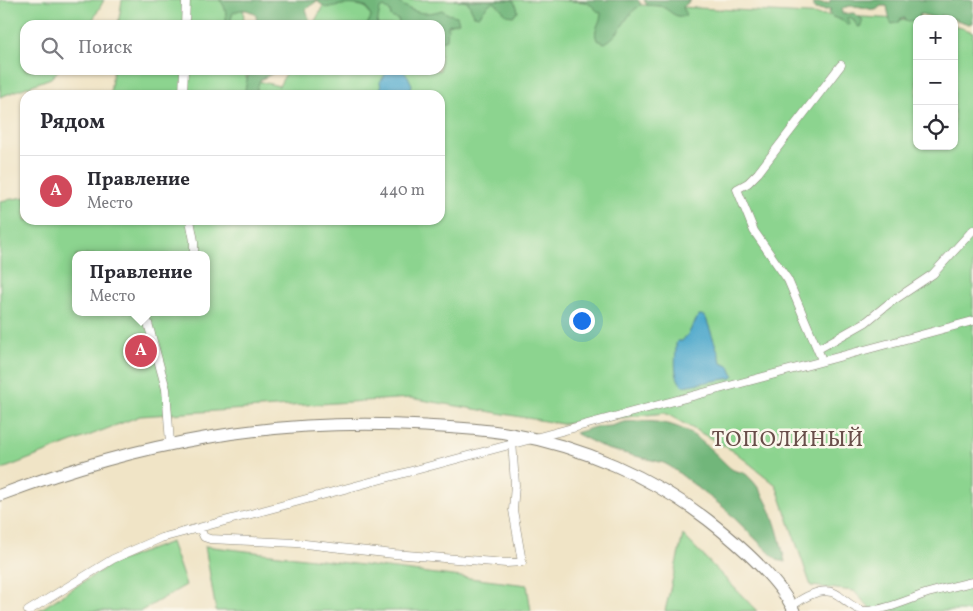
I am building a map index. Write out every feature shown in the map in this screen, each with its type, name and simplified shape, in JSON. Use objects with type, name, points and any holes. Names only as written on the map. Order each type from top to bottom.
[{"type":"street","points":[[185,20],[186,0]]},
{"type":"street","points":[[822,360],[788,280],[754,231],[737,189],[748,183],[758,173],[841,65]]},
{"type":"street","points":[[183,90],[184,75]]},
{"type":"street","points":[[191,225],[194,251]]},
{"type":"street","points":[[818,349],[866,322],[888,304],[933,274],[973,230]]},
{"type":"street","points":[[146,316],[166,389],[170,443]]},
{"type":"street","points":[[28,611],[126,553],[161,538],[512,439],[533,438],[973,321]]},
{"type":"street","points":[[0,495],[91,463],[170,443],[234,432],[328,424],[398,424],[488,430],[512,439]]},
{"type":"street","points":[[533,438],[616,466],[672,495],[703,516],[740,547],[776,584],[793,608],[803,598],[821,592],[828,592],[836,594],[851,605],[864,611],[877,610],[952,586],[973,582]]},
{"type":"street","points":[[200,528],[204,536],[210,539],[296,543],[506,563],[522,562],[514,510],[516,496],[512,439]]},
{"type":"green space","points":[[0,0],[104,0],[93,20],[20,20],[20,75],[54,75],[51,78],[0,97]]},
{"type":"green space","points":[[122,0],[243,0],[244,20],[119,20]]},
{"type":"green space","points":[[219,0],[395,0],[417,12],[428,13],[442,10],[457,16],[459,22],[448,25],[447,39],[445,40],[445,20],[399,20],[391,17],[390,11],[384,7],[380,9],[378,20],[370,20],[371,17],[367,8],[362,6],[341,5],[326,8],[317,1],[306,9],[309,20],[256,20],[256,15],[250,11],[239,10],[233,13],[231,20],[226,20],[225,8]]},
{"type":"green space","points":[[349,0],[551,0],[913,20],[913,150],[958,150],[958,26],[973,32],[973,611],[872,611],[854,591],[811,586],[776,485],[735,452],[665,413],[562,424],[410,398],[140,416],[0,470],[0,201],[20,198],[20,225],[445,225],[445,90],[111,90],[112,75],[246,75],[246,78],[279,86],[285,75],[445,75],[445,20],[316,20],[324,4]]},
{"type":"green space","points":[[455,0],[513,0],[518,12],[513,16],[506,15],[493,2],[479,16],[474,15],[468,2]]},
{"type":"green space","points":[[567,0],[638,0],[641,4],[632,12],[613,37],[605,43],[597,40],[596,36],[601,13],[586,2]]},
{"type":"green space","points":[[644,0],[691,0],[683,7],[686,15],[678,16],[663,7],[647,5]]},
{"type":"green space","points":[[830,0],[973,0],[973,23],[969,24],[958,20],[958,15],[920,14],[913,15],[913,21],[906,21],[905,18],[901,18],[898,22],[892,24],[887,6],[881,6],[876,10],[850,6],[842,9],[842,14],[854,13],[863,20],[860,27],[849,17],[847,18],[850,24],[848,26],[842,20],[832,17],[829,13],[831,9],[814,9],[814,3],[830,2]]},
{"type":"green space","points":[[248,75],[270,75],[260,80],[257,90],[245,90]]},
{"type":"green space","points":[[637,421],[678,427],[706,445],[730,468],[747,475],[762,493],[768,504],[780,539],[785,562],[777,560],[723,507],[671,467],[664,463],[607,449],[575,433],[595,427]]},
{"type":"green space","points":[[683,535],[757,611],[665,611]]},
{"type":"green space","points":[[171,542],[186,585],[141,611],[38,611],[111,564]]},
{"type":"green space","points":[[205,546],[527,585],[531,611],[216,611]]},
{"type":"water","points":[[385,75],[407,75],[412,85],[409,90],[382,90],[380,82]]},
{"type":"water","points":[[699,315],[706,318],[722,363],[730,367],[734,376],[732,378],[683,386],[676,372],[676,344],[677,341],[682,341],[688,334]]},
{"type":"waterway","points":[[784,0],[813,0]]},
{"type":"place","name":"Правление","points":[[141,351]]},
{"type":"district","name":"ТОПОЛИНЫЙ","points":[[788,438]]}]
